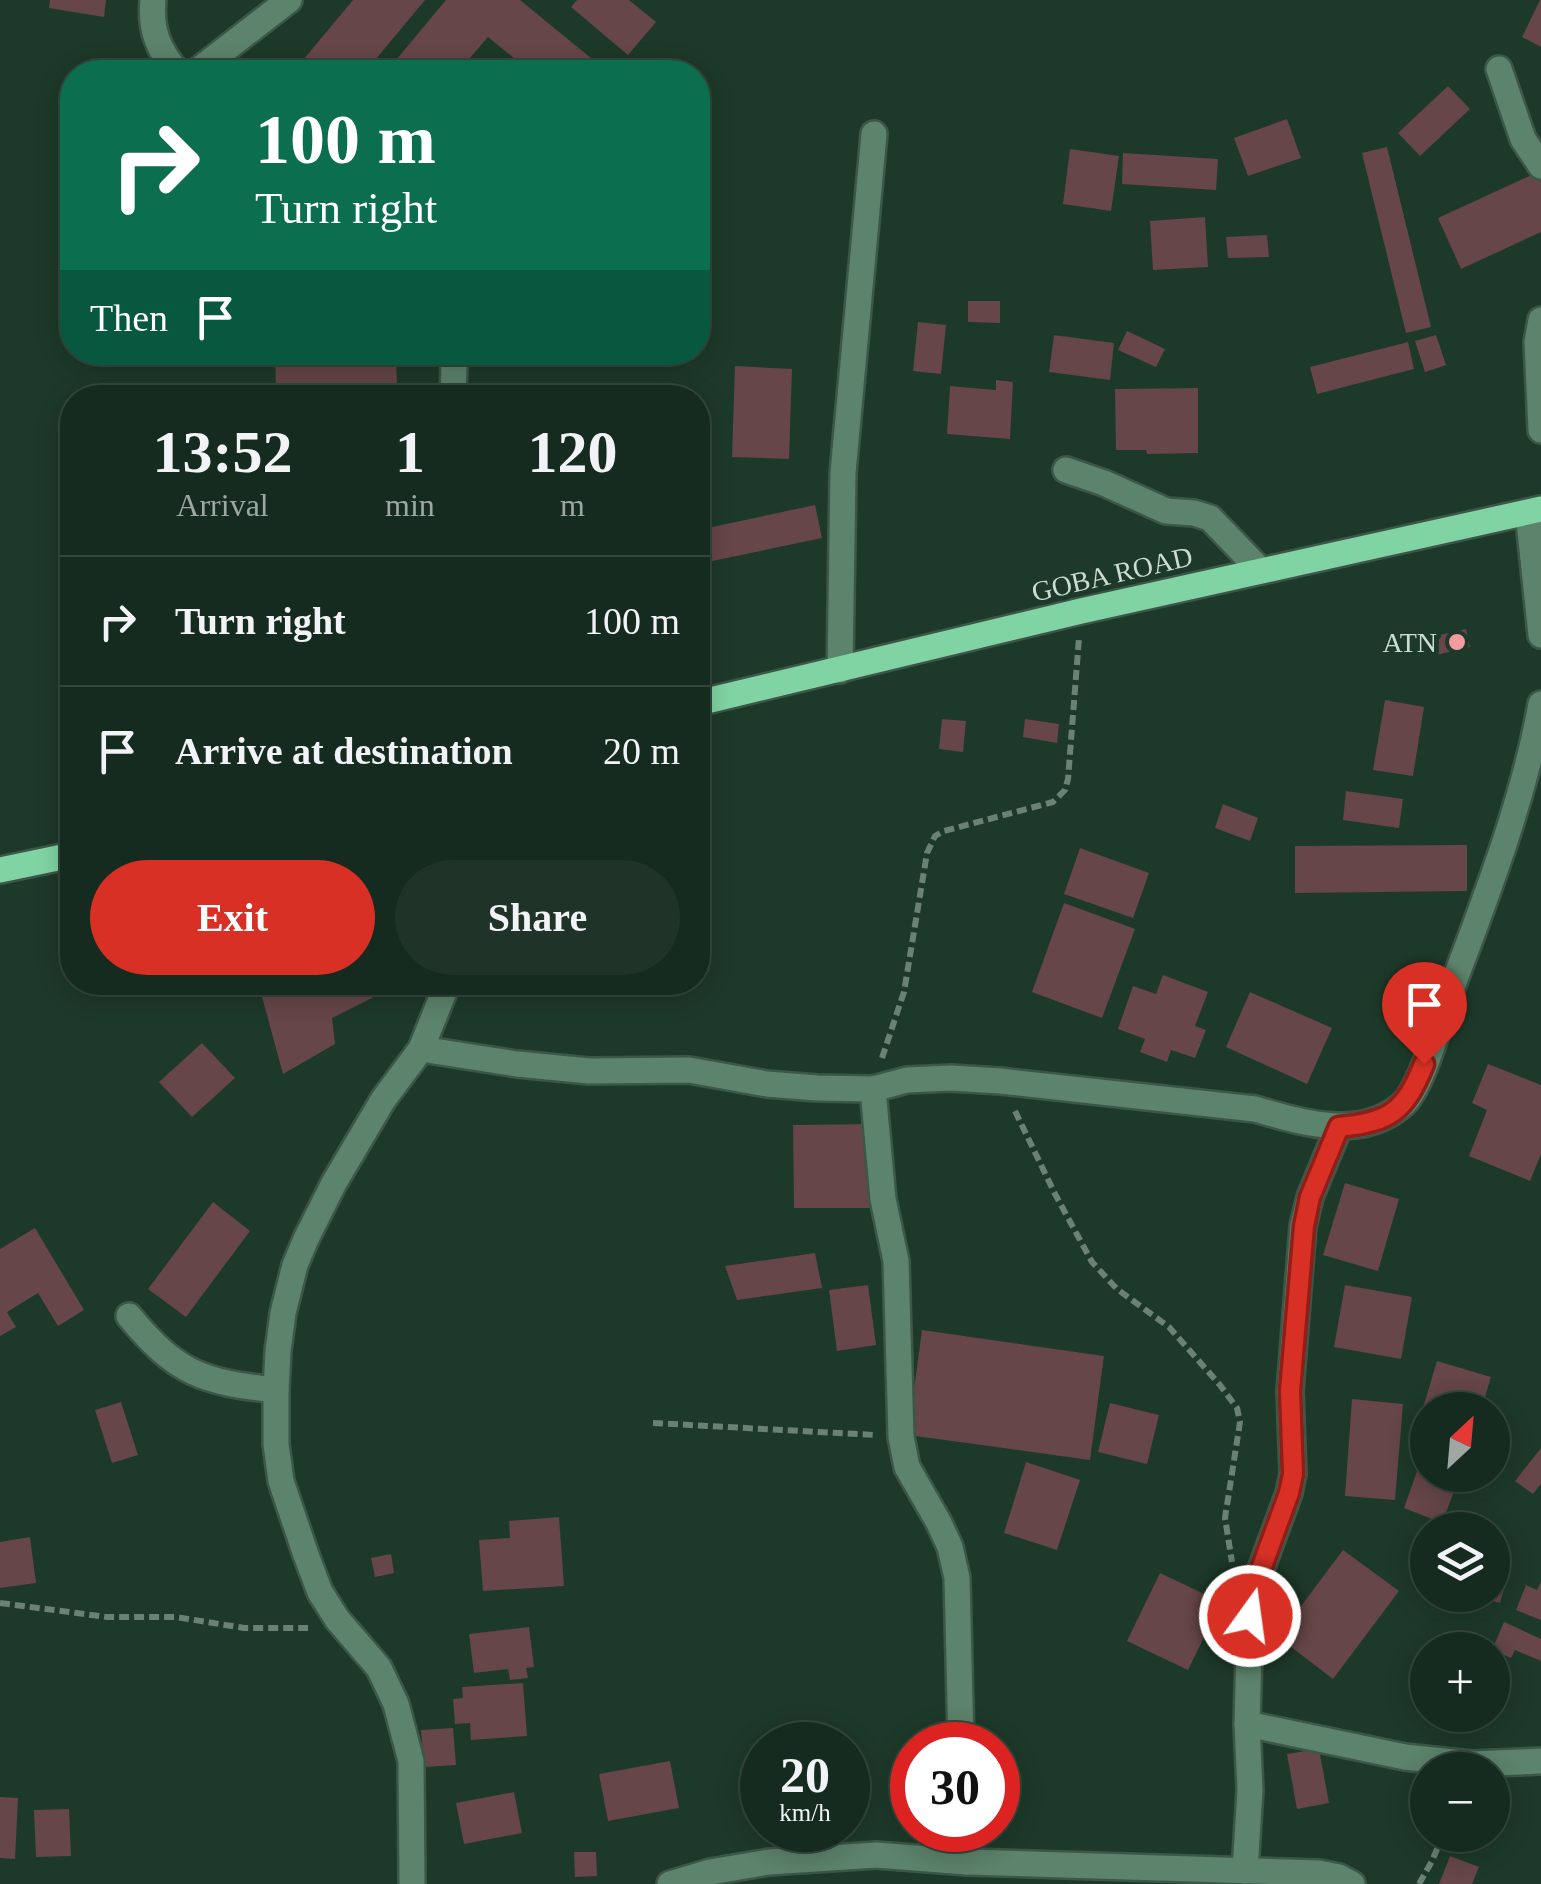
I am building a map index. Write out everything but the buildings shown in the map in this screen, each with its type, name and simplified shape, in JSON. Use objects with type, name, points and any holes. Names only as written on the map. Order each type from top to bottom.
[{"type":"main road","name":"GOBA ROAD","points":[[710,701],[1081,611],[1535,510]]},
{"type":"main road","points":[[0,870],[60,858]]},
{"type":"street","points":[[153,0],[154,36],[167,60]]},
{"type":"street","points":[[212,60],[290,0]]},
{"type":"street","points":[[1498,70],[1523,139],[1541,166]]},
{"type":"street","points":[[840,670],[844,473],[874,134]]},
{"type":"street","points":[[1541,320],[1536,342],[1541,430]]},
{"type":"street","points":[[1066,470],[1166,511],[1210,518],[1261,571]]},
{"type":"street","points":[[1535,510],[1541,635]]},
{"type":"street","points":[[421,1048],[590,1072],[689,1070],[768,1084],[872,1088],[907,1080],[1000,1081],[1255,1109],[1339,1127],[1359,1125],[1392,1113],[1405,1104],[1415,1088],[1496,867],[1531,758],[1541,704]]},
{"type":"street","points":[[412,1884],[411,1760],[396,1704],[379,1668],[344,1628],[320,1592],[281,1481],[276,1390],[283,1313],[295,1265],[334,1183],[383,1100],[421,1048],[443,995]]},
{"type":"street","points":[[872,1088],[883,1199],[896,1261],[901,1436],[908,1467],[940,1523],[957,1578],[960,1722]]},
{"type":"street","points":[[1245,1871],[1252,1600],[1293,1474],[1290,1391],[1304,1226],[1310,1197],[1339,1127]]},
{"type":"street","points":[[128,1316],[153,1345],[186,1370],[228,1384],[276,1390]]},
{"type":"street","points":[[1247,1724],[1405,1757],[1472,1764],[1541,1761]]},
{"type":"street","points":[[966,1852],[967,1862]]},
{"type":"street","points":[[670,1884],[710,1872],[769,1862],[876,1855],[967,1862],[1319,1873],[1352,1884]]},
{"type":"path","points":[[872,1088],[904,992],[925,863],[935,836],[1053,802],[1065,790],[1081,611]]},
{"type":"path","points":[[1000,1081],[1092,1262],[1117,1288],[1169,1327],[1237,1408],[1240,1422],[1225,1518],[1232,1564]]},
{"type":"path","points":[[653,1423],[901,1436]]},
{"type":"path","points":[[0,1604],[107,1617],[176,1617],[244,1628],[344,1628]]},
{"type":"path","points":[[1419,1884],[1436,1852]]},
{"type":"place","name":"ATN","points":[[1457,642]]},
{"type":"route","points":[[1250,1616],[1257,1580],[1293,1474],[1290,1391],[1296,1296],[1310,1197],[1339,1127],[1378,1119],[1405,1104],[1424,1064]]}]
